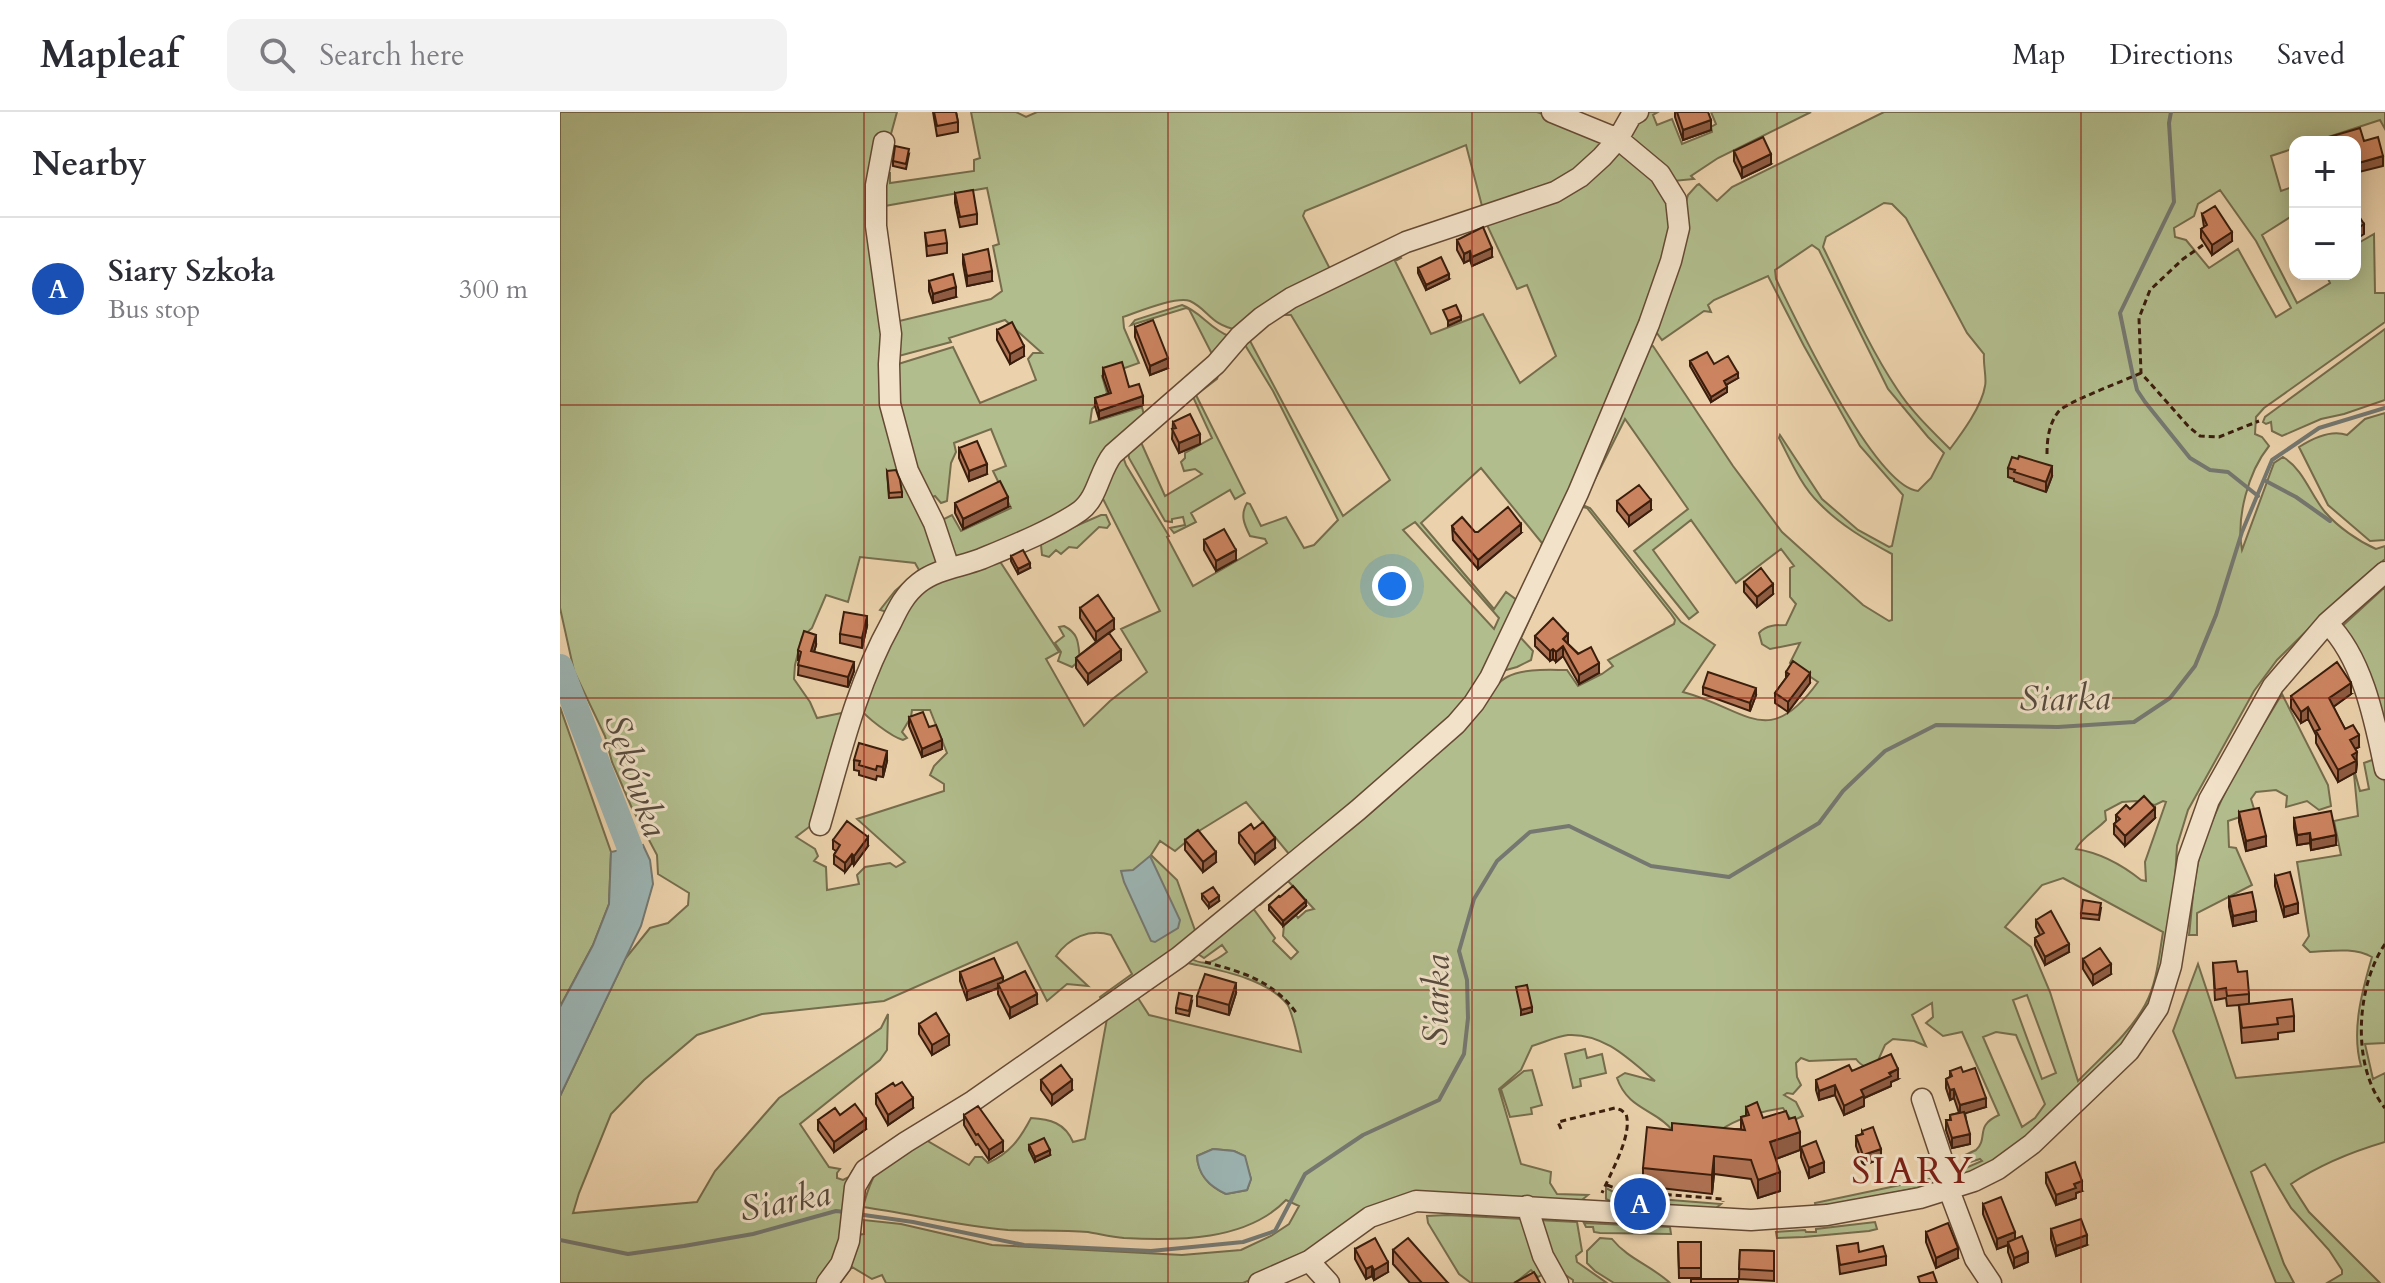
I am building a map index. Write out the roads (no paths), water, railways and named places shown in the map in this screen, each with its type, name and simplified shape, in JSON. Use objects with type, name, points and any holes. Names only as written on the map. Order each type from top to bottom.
[{"type":"street","points":[[827,1283],[841,1264],[849,1241],[855,1187],[865,1170],[973,1101],[1179,957],[1358,810],[1456,724],[1490,678],[1578,493],[1649,324],[1679,228],[1676,200],[1660,174],[1618,139],[1552,112]]},
{"type":"street","points":[[820,825],[853,708],[874,654],[904,598],[920,583],[949,568],[978,560],[1028,538],[1081,511],[1091,499],[1104,465],[1113,454],[1216,364],[1240,336],[1262,317],[1291,298],[1406,242],[1555,192],[1580,177],[1618,139],[1633,113]]},
{"type":"street","points":[[884,142],[876,185],[876,226],[891,334],[890,404],[908,471],[934,523],[949,568]]},
{"type":"street","points":[[1259,1283],[1309,1261],[1370,1217],[1416,1201],[1751,1220],[1827,1215],[1920,1198],[1974,1181],[1998,1169],[2032,1144],[2129,1051],[2158,1008],[2171,966],[2188,859],[2209,800],[2273,686],[2327,623],[2385,572]]},
{"type":"street","points":[[2327,623],[2338,633],[2366,689],[2385,769]]},
{"type":"street","points":[[1922,1099],[1975,1259],[1991,1283]]},
{"type":"street","points":[[1527,1206],[1543,1256],[1558,1283]]},
{"type":"street","points":[[1309,1261],[1329,1283]]},
{"type":"water","points":[[643,845],[650,860],[653,884],[641,926],[560,1096],[560,1007],[593,945],[609,904],[611,852]]},
{"type":"water","points":[[1150,856],[1180,920],[1178,928],[1155,942],[1151,941],[1121,871],[1133,870]]},
{"type":"water","points":[[1213,1149],[1234,1151],[1245,1156],[1251,1179],[1247,1190],[1226,1194],[1206,1179],[1197,1156]]},
{"type":"waterway","points":[[2133,376],[2120,313],[2174,202],[2171,112]]},
{"type":"waterway","points":[[2134,377],[2137,390],[2145,402],[2190,458],[2210,470],[2228,472],[2258,496]]},
{"type":"waterway","name":"Siarka","points":[[857,1214],[1024,1245],[1151,1251],[1243,1242],[1275,1231],[1305,1174],[1363,1135],[1439,1100],[1464,1054],[1468,1018],[1467,980],[1459,951],[1474,899],[1497,861],[1530,832],[1569,826],[1651,866],[1729,877],[1819,823],[1843,791],[1885,751],[1936,725],[2058,727],[2134,722],[2170,698],[2195,666],[2216,615],[2242,532],[2272,460],[2319,428],[2385,408]]},
{"type":"waterway","points":[[2264,480],[2296,497],[2330,521]]},
{"type":"waterway","name":"Sękówka","points":[[560,667],[630,848],[626,882]]},
{"type":"waterway","name":"Siarka","points":[[560,1240],[628,1254],[753,1234],[836,1211],[845,1212]]},
{"type":"place","name":"Siary Szkoła","points":[[1640,1204]]},
{"type":"district","name":"SIARY","points":[[1913,1170]]}]
